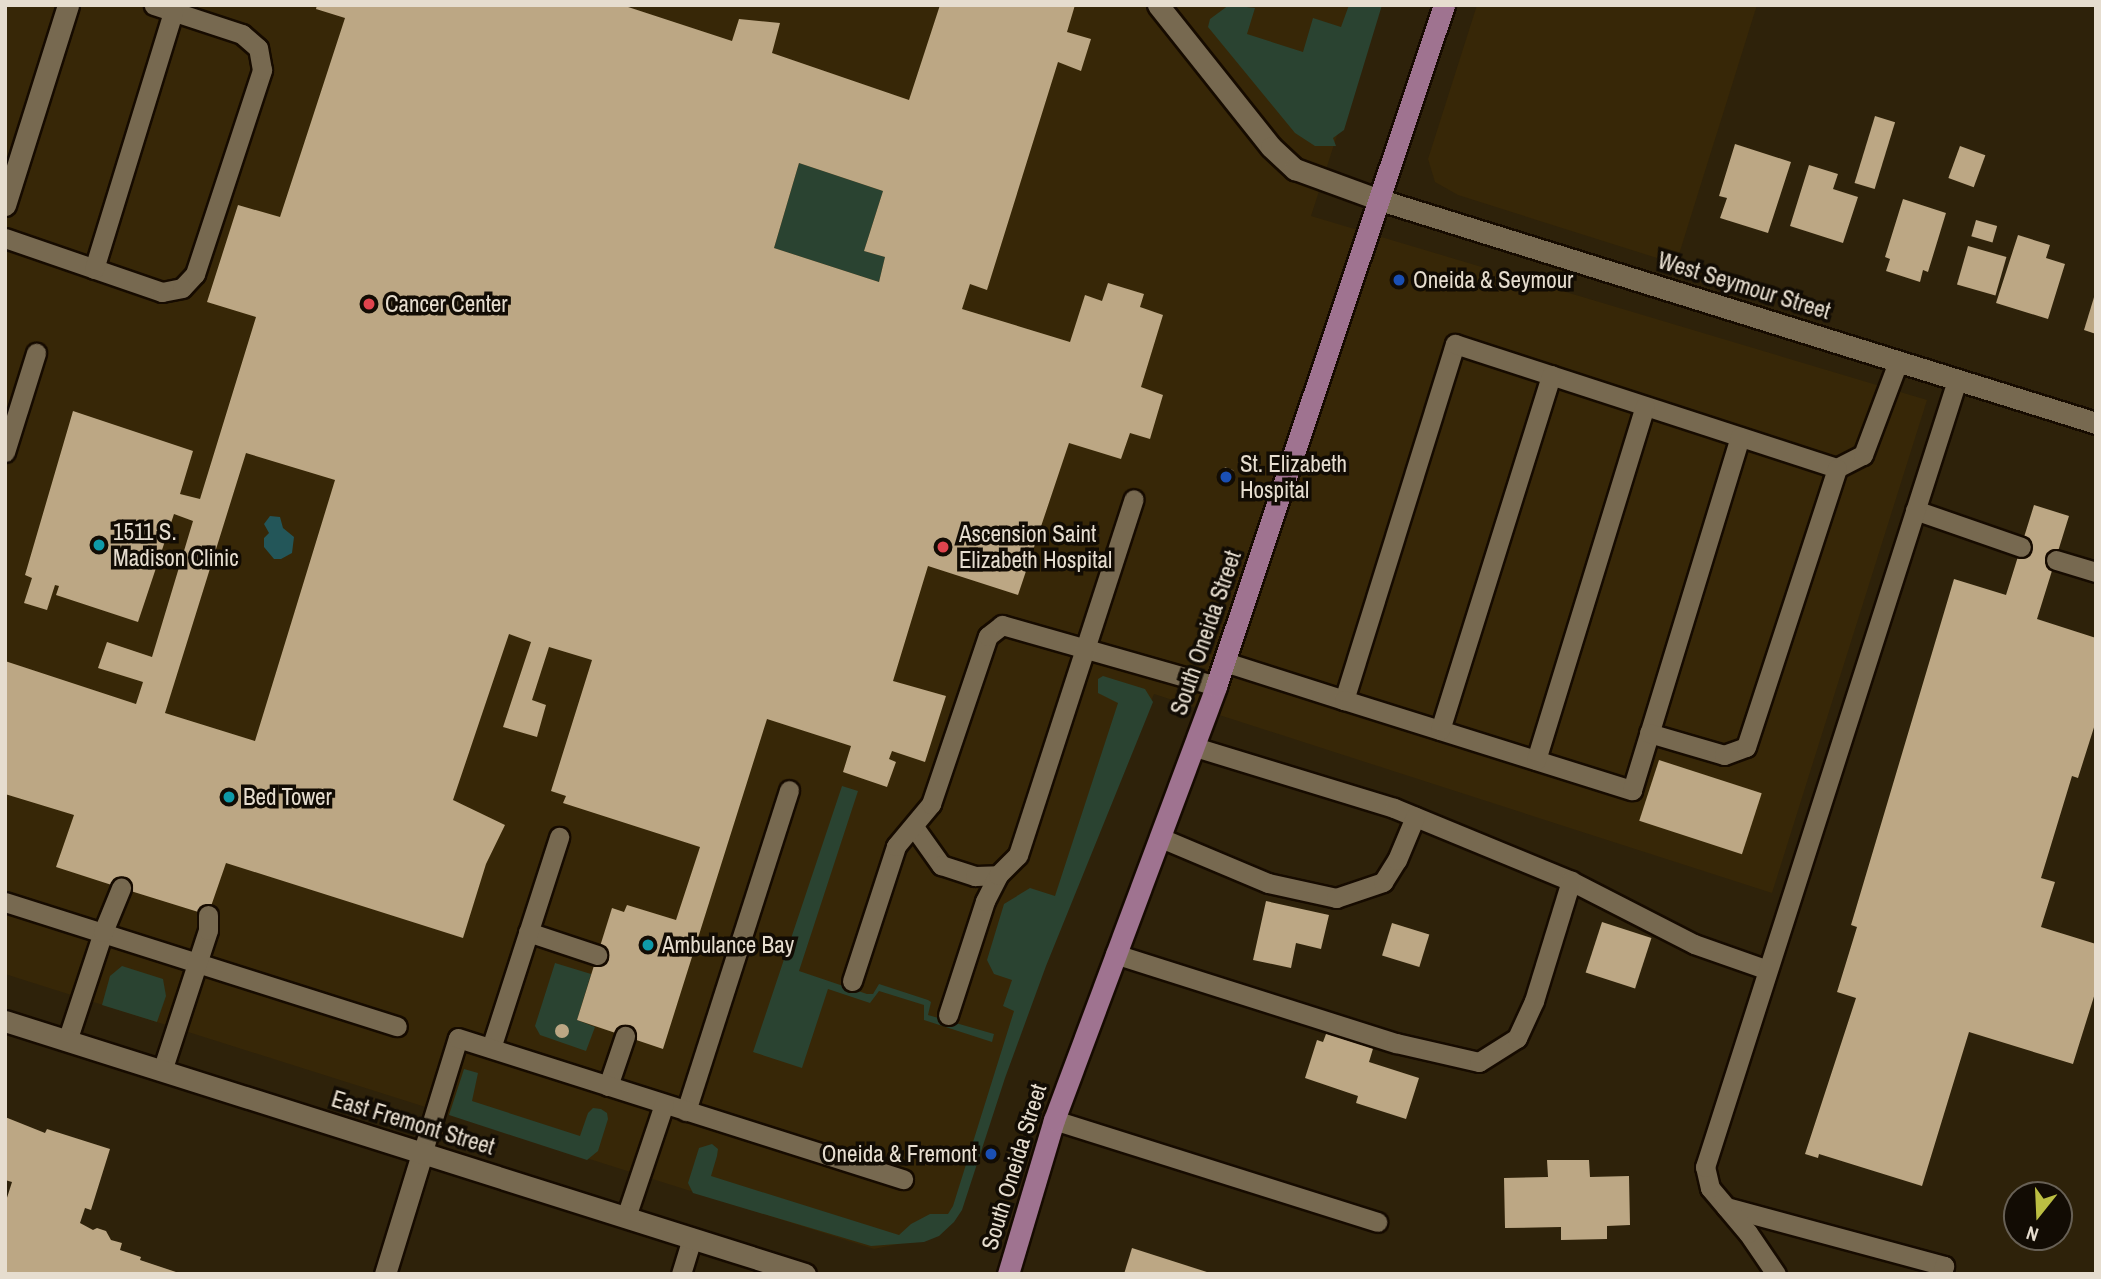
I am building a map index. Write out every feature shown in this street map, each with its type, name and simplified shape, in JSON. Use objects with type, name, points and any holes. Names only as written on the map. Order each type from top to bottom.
[{"type":"main road","name":"South Oneida Street","points":[[1008,1274],[1054,1120],[1195,747],[1444,5]]},
{"type":"street","points":[[5,205],[68,5]]},
{"type":"street","name":"West Seymour Street","points":[[1158,5],[1264,138],[1295,169],[1377,199],[2096,423]]},
{"type":"street","name":"East Fremont Street","points":[[5,1021],[805,1274]]},
{"type":"street","points":[[385,1274],[422,1154]]},
{"type":"lane","points":[[5,238],[162,292],[182,288],[195,274],[262,70],[258,48],[242,34],[154,5]]},
{"type":"lane","points":[[94,269],[173,12]]},
{"type":"lane","points":[[1344,701],[1455,344],[1837,468],[1863,455],[1898,362]]},
{"type":"lane","points":[[5,452],[36,353]]},
{"type":"lane","points":[[1440,730],[1551,375]]},
{"type":"lane","points":[[1776,1274],[1710,1188],[1705,1167],[1957,380]]},
{"type":"lane","points":[[1536,760],[1645,406]]},
{"type":"lane","points":[[1224,662],[1632,790],[1740,437]]},
{"type":"lane","points":[[1649,733],[1724,755],[1746,747],[1837,468]]},
{"type":"lane","points":[[948,1015],[985,901],[999,875],[1018,855],[1134,499]]},
{"type":"lane","points":[[1915,510],[2021,547]]},
{"type":"lane","points":[[2056,560],[2096,572]]},
{"type":"lane","points":[[852,981],[896,846],[931,803],[988,636],[1002,625],[1216,686]]},
{"type":"lane","points":[[1195,747],[1415,817],[1571,881],[1694,944],[1768,970]]},
{"type":"lane","points":[[686,1111],[789,790]]},
{"type":"lane","points":[[1161,838],[1268,883],[1336,898],[1383,882],[1397,860],[1415,817]]},
{"type":"lane","points":[[914,827],[941,865],[975,876],[999,875]]},
{"type":"lane","points":[[491,1048],[559,837]]},
{"type":"lane","points":[[1115,954],[1396,1043],[1479,1062],[1517,1038],[1534,1001],[1571,881]]},
{"type":"lane","points":[[67,1041],[103,932],[121,888]]},
{"type":"lane","points":[[5,902],[397,1026]]},
{"type":"lane","points":[[162,1071],[208,930],[208,915]]},
{"type":"lane","points":[[528,932],[597,955]]},
{"type":"lane","points":[[608,1086],[625,1036]]},
{"type":"lane","points":[[422,1154],[458,1038],[903,1179]]},
{"type":"lane","points":[[626,1217],[664,1104]]},
{"type":"lane","points":[[1054,1120],[1377,1222]]},
{"type":"lane","points":[[1726,1207],[1944,1266],[1942,1274]]},
{"type":"lane","points":[[681,1274],[692,1238]]},
{"type":"shaded area","name":"Ascension Saint Elizabeth Hospital","points":[[5,5],[1379,5],[1311,216],[1927,400],[1772,893],[1154,694],[1014,1043],[962,1206],[908,1242],[874,1249],[5,974]]},
{"type":"shaded area","points":[[1477,5],[1757,5],[1676,264],[1458,195],[1435,182],[1428,159]]},
{"type":"green space","points":[[1229,5],[1255,8],[1247,34],[1303,52],[1313,18],[1341,27],[1349,5],[1382,5],[1344,130],[1333,138],[1336,146],[1315,146],[1295,133],[1208,27],[1210,19]]},
{"type":"green space","points":[[799,163],[883,191],[864,251],[885,257],[879,282],[774,248]]},
{"type":"green space","points":[[1103,676],[1145,689],[1153,702],[1046,966],[1005,1078],[962,1210],[954,1222],[939,1236],[924,1242],[871,1246],[693,1193],[688,1183],[699,1148],[712,1144],[718,1149],[711,1176],[899,1235],[911,1224],[930,1214],[948,1214],[953,1206],[1014,1011],[1003,1006],[1012,980],[994,974],[987,960],[1004,904],[1030,888],[1055,896],[1118,703],[1098,693],[1098,679]]},
{"type":"green space","points":[[842,786],[858,791],[799,971],[867,994],[873,994],[879,984],[928,1000],[931,1002],[928,1015],[994,1034],[992,1042],[924,1020],[924,1005],[879,991],[870,1003],[828,989],[802,1068],[753,1052]]},
{"type":"green space","points":[[555,963],[591,974],[577,1020],[595,1027],[586,1051],[540,1035],[535,1026]]},
{"type":"green space","points":[[122,966],[163,979],[166,996],[157,1022],[102,1005],[110,976]]},
{"type":"green space","points":[[464,1069],[478,1073],[472,1101],[580,1136],[588,1113],[593,1108],[601,1109],[607,1113],[608,1119],[598,1151],[587,1160],[449,1115]]},
{"type":"water","points":[[270,516],[280,517],[283,528],[294,537],[292,553],[281,559],[274,559],[264,547],[264,538],[269,533],[264,524]]},
{"type":"building","points":[[317,5],[622,5],[732,41],[739,19],[780,23],[772,53],[909,100],[940,5],[1075,5],[1067,32],[1091,39],[1081,71],[1058,62],[987,290],[970,284],[962,309],[1070,342],[1085,295],[1102,301],[1108,283],[1144,294],[1140,307],[1163,315],[1141,387],[1163,395],[1150,439],[1130,433],[1121,459],[1069,443],[1018,595],[928,566],[893,681],[946,696],[925,762],[892,751],[889,759],[896,762],[887,787],[843,772],[851,746],[767,719],[663,1049],[577,1020],[612,908],[624,912],[627,905],[676,920],[700,847],[563,803],[566,796],[551,791],[592,660],[549,647],[532,700],[546,705],[537,737],[503,727],[531,642],[509,634],[453,800],[505,825],[486,864],[463,938],[226,863],[208,915],[121,888],[56,867],[74,815],[5,794],[5,661],[136,704],[143,682],[98,668],[107,642],[152,657],[193,521],[174,514],[138,622],[56,595],[59,586],[55,585],[47,610],[24,603],[32,578],[25,575],[73,411],[193,451],[180,494],[200,499],[256,317],[207,302],[238,205],[280,217],[345,18],[316,9]],"holes":[[[799,163],[883,191],[864,251],[885,257],[879,282],[774,248]],[[246,453],[335,480],[255,741],[165,713]]]},
{"type":"building","points":[[1875,116],[1895,122],[1875,189],[1855,183]]},
{"type":"building","points":[[1735,144],[1791,162],[1768,233],[1720,218],[1727,198],[1719,196]]},
{"type":"building","points":[[1960,146],[1985,155],[1974,187],[1948,178]]},
{"type":"building","points":[[1809,165],[1838,174],[1833,189],[1858,197],[1843,243],[1790,226]]},
{"type":"building","points":[[1903,199],[1946,213],[1928,272],[1923,270],[1920,282],[1886,271],[1890,259],[1885,257]]},
{"type":"building","points":[[1976,220],[1997,226],[1992,242],[1971,236]]},
{"type":"building","points":[[2018,235],[2050,245],[2046,258],[2065,264],[2048,319],[1996,303]]},
{"type":"building","points":[[1968,246],[2006,257],[1995,295],[1957,284]]},
{"type":"building","points":[[2096,294],[2096,334],[2084,330]]},
{"type":"building","points":[[1225,467],[1233,470],[1227,486],[1219,483]]},
{"type":"building","points":[[2034,505],[2069,516],[2037,619],[2096,638],[2096,721],[2078,778],[2072,776],[2041,878],[2055,882],[2041,927],[2096,944],[2096,990],[2073,1064],[1969,1032],[1922,1186],[1819,1154],[1818,1158],[1805,1154],[1856,998],[1837,992],[1857,927],[1851,925],[1954,579],[2006,595]]},
{"type":"building","points":[[1659,760],[1762,793],[1742,854],[1639,821]]},
{"type":"building","points":[[1266,901],[1329,915],[1321,949],[1296,943],[1291,968],[1253,960]]},
{"type":"building","points":[[1602,922],[1651,938],[1635,988],[1586,972]]},
{"type":"building","points":[[1392,923],[1429,934],[1419,967],[1382,956]]},
{"type":"building","points":[[562,1024],[567,1026],[567,1036],[562,1038],[557,1036],[555,1031],[557,1026]]},
{"type":"building","points":[[1329,1026],[1375,1042],[1369,1062],[1419,1078],[1406,1119],[1356,1103],[1358,1096],[1305,1078],[1317,1040],[1323,1042]]},
{"type":"building","points":[[5,1117],[45,1133],[47,1129],[110,1149],[91,1210],[85,1208],[80,1223],[93,1230],[97,1228],[106,1231],[111,1240],[122,1243],[120,1250],[141,1257],[140,1260],[182,1274],[5,1274],[5,1204],[12,1182],[5,1180]]},
{"type":"building","points":[[1547,1160],[1589,1160],[1590,1177],[1629,1176],[1630,1225],[1607,1226],[1607,1239],[1561,1240],[1561,1227],[1505,1228],[1504,1178],[1548,1177]]},
{"type":"building","points":[[1132,1248],[1210,1273],[1210,1274],[1124,1274]]},
{"type":"place","name":"Oneida & Seymour","points":[[1399,280]]},
{"type":"place","name":"Cancer Center","points":[[369,304]]},
{"type":"place","name":"St. Elizabeth Hospital","points":[[1226,477]]},
{"type":"place","name":"1511 S. Madison Clinic","points":[[99,545]]},
{"type":"place","name":"Ascension Saint Elizabeth Hospital","points":[[943,547]]},
{"type":"place","name":"Bed Tower","points":[[229,797]]},
{"type":"place","name":"Ambulance Bay","points":[[648,945]]},
{"type":"place","name":"Oneida & Fremont","points":[[991,1154]]}]
